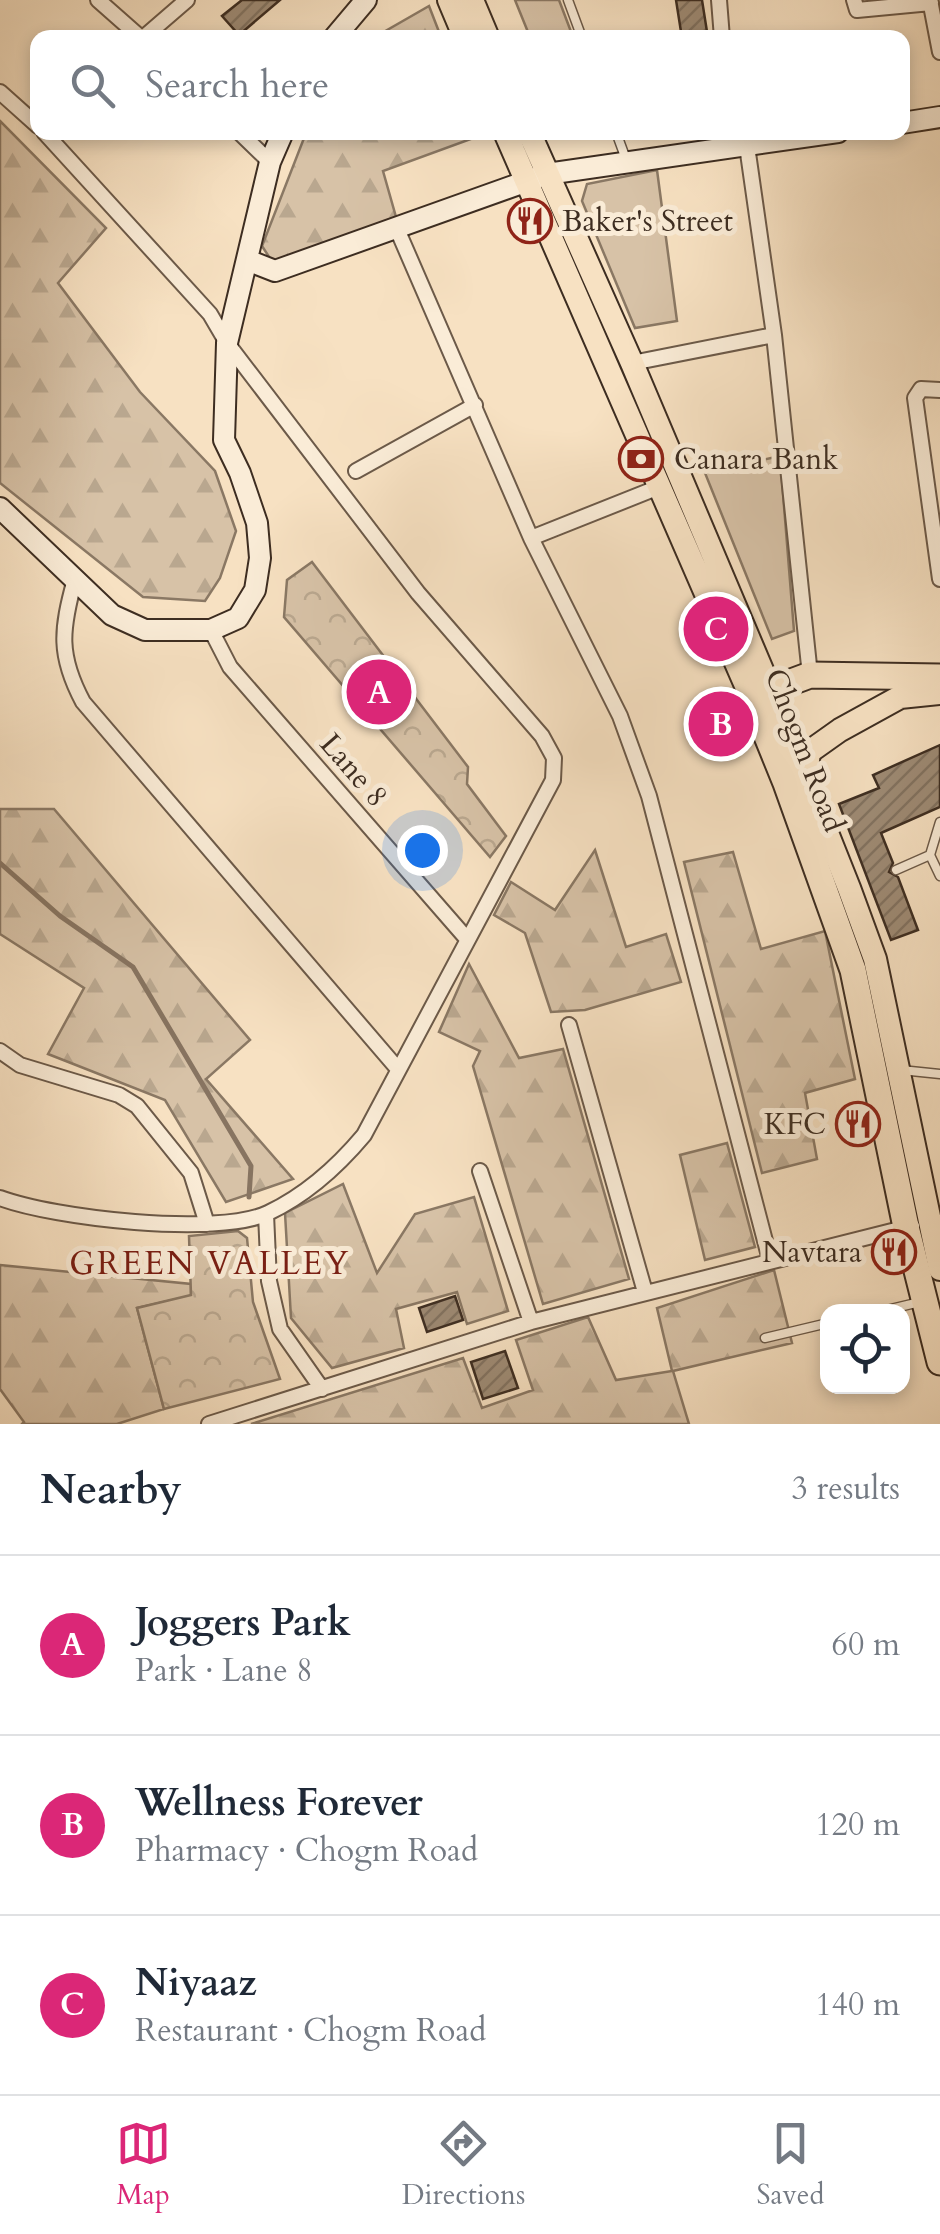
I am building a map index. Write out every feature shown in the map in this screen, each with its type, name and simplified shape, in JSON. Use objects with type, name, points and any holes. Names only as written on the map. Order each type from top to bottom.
[{"type":"highway","points":[[760,693],[810,674],[940,677]]},
{"type":"highway","name":"Chogm Road","points":[[760,693],[786,783],[853,970],[917,1225],[925,1300],[940,1362]]},
{"type":"main road","points":[[448,0],[461,30]]},
{"type":"main road","points":[[472,0],[485,30]]},
{"type":"main road","name":"Chogm Road","points":[[510,140],[536,178],[632,363],[760,693]]},
{"type":"main road","name":"Chogm Road","points":[[530,140],[536,178],[659,487],[760,693],[806,777],[854,886],[875,958],[897,1069],[917,1225],[940,1268]]},
{"type":"main road","points":[[806,777],[810,752],[840,730],[900,697],[940,693]]},
{"type":"street","points":[[98,0],[133,30]]},
{"type":"street","points":[[151,30],[187,0]]},
{"type":"street","points":[[341,30],[366,0]]},
{"type":"street","points":[[718,0],[721,30]]},
{"type":"street","points":[[854,0],[857,10],[931,1],[940,52]]},
{"type":"street","points":[[0,92],[30,119]]},
{"type":"street","points":[[910,122],[940,117]]},
{"type":"street","points":[[0,1198],[103,1220],[207,1224],[266,1214],[336,1168],[364,1135],[553,780],[554,758],[542,736],[418,592],[227,343],[210,314],[51,140]]},
{"type":"street","points":[[248,140],[270,162]]},
{"type":"street","points":[[0,508],[112,614],[144,630],[211,630],[238,618],[255,590],[260,558],[257,523],[240,472],[224,440],[227,343],[270,162],[280,140]]},
{"type":"street","points":[[247,260],[275,272],[536,178],[737,142],[774,335],[810,674]]},
{"type":"street","points":[[397,229],[531,538],[620,716],[649,796],[770,1260]]},
{"type":"street","points":[[632,363],[774,335]]},
{"type":"street","points":[[940,390],[920,389],[915,398],[940,579]]},
{"type":"street","points":[[356,471],[475,405]]},
{"type":"street","points":[[531,538],[659,487]]},
{"type":"street","points":[[75,579],[65,616],[66,669],[83,702],[398,1068]]},
{"type":"street","name":"Lane 8","points":[[211,630],[230,667],[467,939]]},
{"type":"street","points":[[569,1026],[644,1292]]},
{"type":"street","points":[[0,1050],[20,1064],[119,1095],[137,1106],[191,1173],[207,1224]]},
{"type":"street","points":[[480,1172],[531,1322]]},
{"type":"street","points":[[266,1214],[269,1280],[280,1329],[322,1389]]},
{"type":"street","points":[[208,1424],[531,1322],[917,1225]]},
{"type":"lane","points":[[568,0],[579,30]]},
{"type":"lane","points":[[619,140],[627,162]]},
{"type":"lane","points":[[940,822],[930,856],[940,876]]},
{"type":"lane","points":[[896,870],[930,856]]},
{"type":"lane","points":[[897,1069],[940,1074]]},
{"type":"lane","points":[[909,1304],[925,1300]]},
{"type":"lane","points":[[765,1338],[820,1325]]},
{"type":"green space","points":[[515,0],[559,0],[570,30],[527,30]]},
{"type":"green space","points":[[429,6],[438,30],[387,30]]},
{"type":"green space","points":[[0,121],[106,228],[58,283],[140,392],[215,471],[236,531],[220,578],[205,601],[143,597],[0,483]]},
{"type":"green space","points":[[303,140],[468,140],[383,171],[396,217],[273,263],[262,246]]},
{"type":"green space","points":[[657,170],[677,321],[635,328],[582,201],[587,184]]},
{"type":"green space","points":[[780,456],[794,631],[772,639],[705,473]]},
{"type":"green space","points":[[312,562],[468,767],[467,784],[506,836],[490,857],[284,617],[287,580]]},
{"type":"green space","points":[[0,809],[54,809],[250,1040],[206,1079],[293,1179],[226,1202],[165,1100],[48,1054],[84,988],[0,934]]},
{"type":"green space","points":[[595,850],[626,947],[666,934],[681,982],[585,1010],[551,1012],[525,933],[494,915],[511,882],[555,910]]},
{"type":"green space","points":[[733,852],[761,949],[825,931],[855,1079],[805,1093],[817,1159],[762,1173],[684,862]]},
{"type":"green space","points":[[469,964],[519,1058],[563,1049],[629,1279],[543,1304],[473,1066],[480,1051],[439,1032]]},
{"type":"green space","points":[[727,1143],[755,1247],[705,1260],[680,1155]]},
{"type":"green space","points":[[343,1184],[377,1273],[415,1214],[474,1197],[508,1311],[467,1324],[457,1292],[396,1309],[404,1348],[332,1368],[291,1318],[285,1213]]},
{"type":"green space","points":[[238,1231],[247,1238],[253,1302],[280,1379],[164,1409],[137,1308],[191,1295],[189,1236]]},
{"type":"green space","points":[[0,1265],[191,1284],[191,1296],[137,1308],[164,1409],[117,1424],[22,1424],[0,1389]]},
{"type":"green space","points":[[774,1270],[792,1343],[673,1371],[689,1424],[251,1424],[463,1358],[482,1408],[533,1390],[516,1340],[588,1317],[616,1380],[672,1371],[657,1308]]},
{"type":"building","points":[[242,0],[280,0],[245,30],[235,30],[222,16]]},
{"type":"building","points":[[676,0],[702,0],[707,30],[681,30]]},
{"type":"building","points":[[940,745],[940,807],[881,833],[893,863],[889,872],[898,877],[918,930],[891,940],[839,804],[879,788],[873,775]]},
{"type":"building","points":[[455,1296],[463,1320],[427,1332],[419,1308]]},
{"type":"building","points":[[505,1351],[518,1388],[483,1399],[471,1362]]},
{"type":"waterway","points":[[0,863],[60,916],[133,967],[251,1166],[249,1197]]},
{"type":"place","name":"Baker's Street","points":[[530,221]]},
{"type":"place","name":"Canara Bank","points":[[641,459]]},
{"type":"place","name":"Niyaaz","points":[[716,629]]},
{"type":"place","name":"Joggers Park","points":[[379,692]]},
{"type":"place","name":"Wellness Forever","points":[[721,724]]},
{"type":"place","name":"KFC","points":[[858,1124]]},
{"type":"place","name":"Navtara","points":[[894,1252]]},
{"type":"district","name":"GREEN VALLEY","points":[[210,1263]]}]
